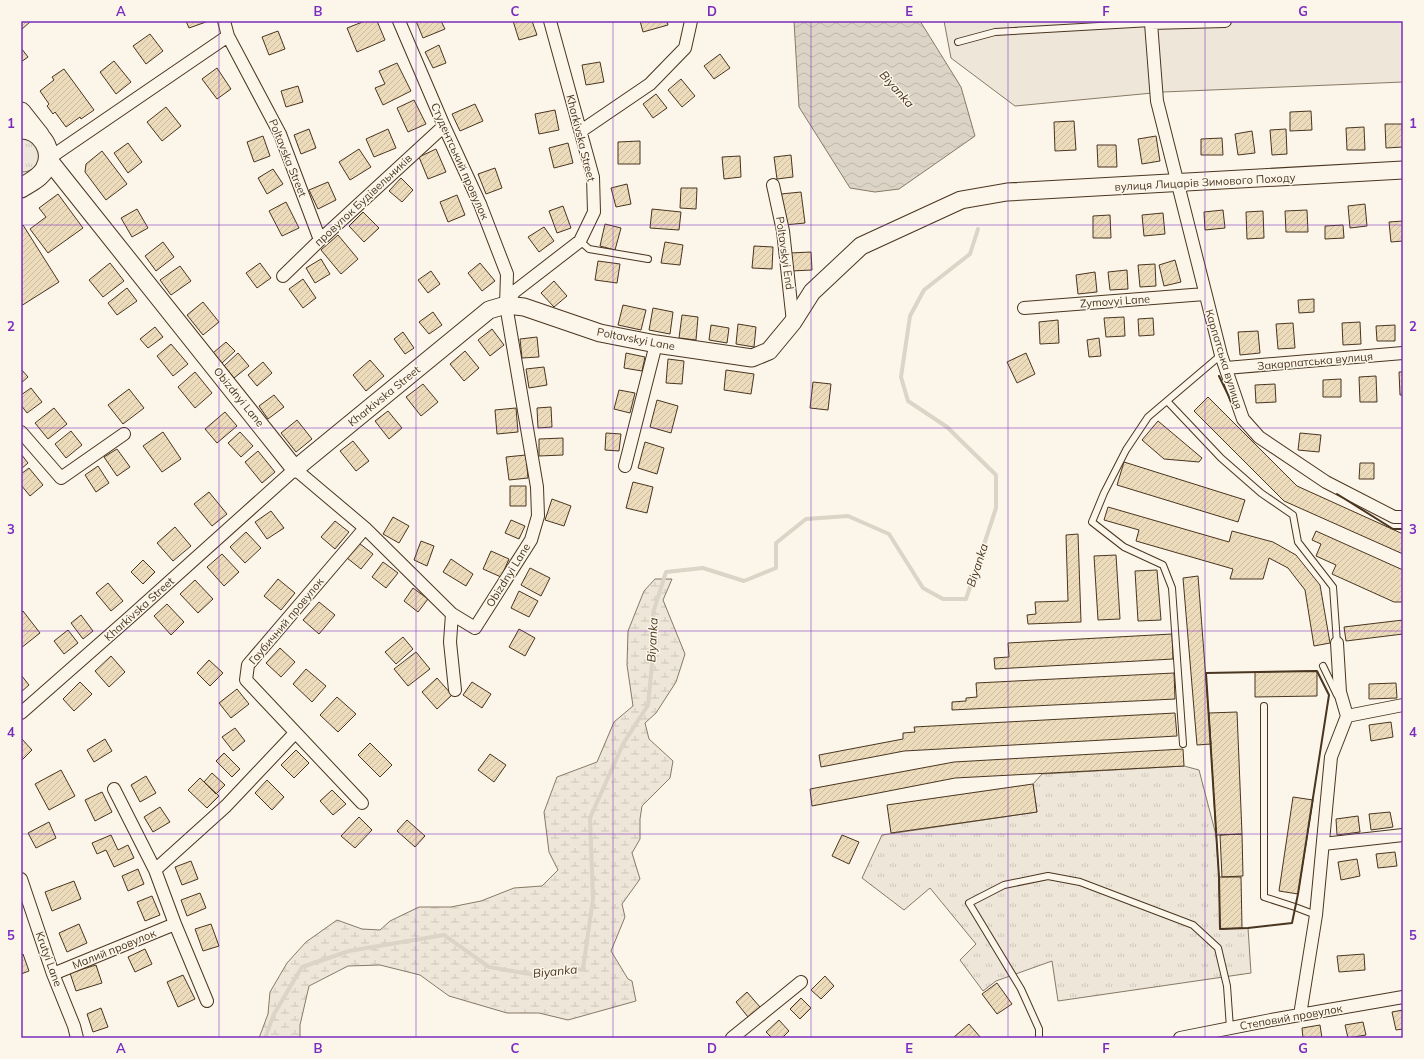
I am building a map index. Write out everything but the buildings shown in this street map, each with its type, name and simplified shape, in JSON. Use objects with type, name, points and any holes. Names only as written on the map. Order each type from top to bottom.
[{"type":"main road","points":[[21,112],[48,148],[48,159],[45,169],[29,180],[21,188]]},
{"type":"main road","points":[[21,129],[34,132],[42,139]]},
{"type":"street","name":"Poltavska Street","points":[[224,21],[228,36],[280,134],[320,240]]},
{"type":"street","name":"Студентський провулок","points":[[399,21],[444,126],[480,204],[507,274],[506,305]]},
{"type":"street","name":"Kharkivska Street","points":[[21,713],[130,618],[295,469],[489,310],[506,305],[514,292],[580,241],[594,212],[593,177],[582,131],[550,21]]},
{"type":"street","points":[[582,131],[650,84],[685,48],[691,21]]},
{"type":"street","points":[[1151,23],[1225,21]]},
{"type":"street","name":"Карпатська вулиця","points":[[1151,23],[1157,101],[1221,355],[1243,419],[1259,437],[1326,482],[1394,517],[1403,516]]},
{"type":"street","points":[[48,159],[228,36]]},
{"type":"street","name":"провулок Будівельників","points":[[283,276],[444,126]]},
{"type":"street","name":"Obizdnyi Lane","points":[[48,159],[295,469],[365,528],[452,614],[475,628],[531,540],[538,516],[537,487],[506,305]]},
{"type":"street","name":"вулиця Лицарів Зимового Походу","points":[[769,352],[793,322],[812,292],[861,246],[961,200],[1007,192],[1403,170]]},
{"type":"street","name":"Poltavskyi End","points":[[773,185],[783,231],[793,322]]},
{"type":"street","name":"Zymovyi Lane","points":[[1024,308],[1205,294]]},
{"type":"street","name":"Poltavskyi Lane","points":[[506,305],[524,307],[600,333],[656,344],[752,358],[769,352]]},
{"type":"street","points":[[625,466],[656,344]]},
{"type":"street","name":"Закарпатська вулиця","points":[[1226,368],[1403,353]]},
{"type":"street","points":[[21,432],[60,478],[124,434]]},
{"type":"street","name":"Гаубичний провулок","points":[[362,803],[246,680],[248,665],[365,528]]},
{"type":"street","points":[[452,614],[450,642],[455,690]]},
{"type":"street","points":[[1300,1015],[1316,915],[1331,757],[1347,716],[1340,692],[1337,643]]},
{"type":"street","points":[[1347,716],[1403,705]]},
{"type":"street","points":[[155,870],[226,806],[295,733]]},
{"type":"street","points":[[114,790],[155,870],[175,924],[207,1001]]},
{"type":"street","points":[[1323,844],[1403,835]]},
{"type":"street","name":"Krutyi Lane","points":[[21,880],[53,974],[74,1026],[77,1038]]},
{"type":"street","name":"Малий провулок","points":[[53,974],[175,924]]},
{"type":"street","points":[[732,1038],[801,982]]},
{"type":"street","name":"Степовий провулок","points":[[1180,1038],[1300,1015],[1403,998]]},
{"type":"lane","points":[[958,42],[994,32],[1151,23]]},
{"type":"lane","points":[[580,241],[589,249],[648,259]]},
{"type":"lane","points":[[1183,744],[1172,588],[1163,565],[1124,547],[1092,522],[1104,493],[1126,450],[1148,417],[1221,355]]},
{"type":"lane","points":[[1167,401],[1221,458],[1261,493],[1293,515],[1298,542],[1332,587],[1337,643]]},
{"type":"lane","points":[[1323,666],[1347,716]]},
{"type":"lane","points":[[1264,706],[1264,897],[1316,915]]},
{"type":"lane","points":[[1039,1038],[1039,1029],[1021,989],[969,903],[1004,885],[1048,876],[1080,882],[1193,925],[1218,948],[1227,986],[1230,1028]]},
{"type":"green space","points":[[944,21],[1403,21],[1403,82],[1163,92],[1015,106],[951,58]]},
{"type":"green space","points":[[21,138],[29,140],[35,144],[39,156],[38,162],[34,167],[29,171],[21,172]]},
{"type":"green space","points":[[655,579],[672,579],[663,600],[685,654],[676,682],[656,713],[645,723],[649,739],[673,761],[670,778],[642,806],[640,819],[640,839],[632,853],[640,879],[622,904],[625,917],[611,951],[628,979],[632,981],[636,1001],[568,1020],[539,1013],[507,1013],[449,996],[420,975],[380,965],[348,966],[309,986],[300,1025],[300,1038],[259,1038],[268,1014],[270,992],[287,963],[306,942],[337,920],[362,929],[380,930],[390,921],[419,907],[451,907],[481,901],[514,888],[542,886],[558,870],[549,852],[544,812],[557,777],[597,762],[614,722],[633,706],[627,665],[628,631],[644,591]]},
{"type":"green space","points":[[1184,766],[1199,770],[1216,835],[1219,877],[1220,929],[1248,928],[1251,973],[1058,1001],[1052,961],[996,981],[983,991],[960,960],[976,944],[930,888],[904,910],[862,878],[882,835],[1037,812],[1033,784],[1042,774]]},
{"type":"water","points":[[794,21],[920,21],[961,87],[975,136],[899,189],[875,192],[850,188],[799,107]]},
{"type":"waterway","name":"Biyanka","points":[[265,1038],[274,1014],[302,967],[349,951],[444,935],[489,967],[535,975],[583,969],[593,899],[590,818],[623,744],[648,705],[652,664],[653,613],[666,572],[703,568],[744,581],[776,568],[776,543],[806,519],[848,516],[889,534],[923,588],[943,599],[966,599],[996,508],[996,475],[947,427],[908,401],[901,377],[910,316],[924,290],[970,254],[978,229]]},
{"type":"wall","points":[[1219,376],[1232,403]]},
{"type":"wall","points":[[1337,494],[1393,529],[1403,529]]},
{"type":"wall","points":[[1317,671],[1329,695],[1298,894],[1292,923],[1248,928],[1220,929],[1219,877],[1206,673],[1317,671]]}]
